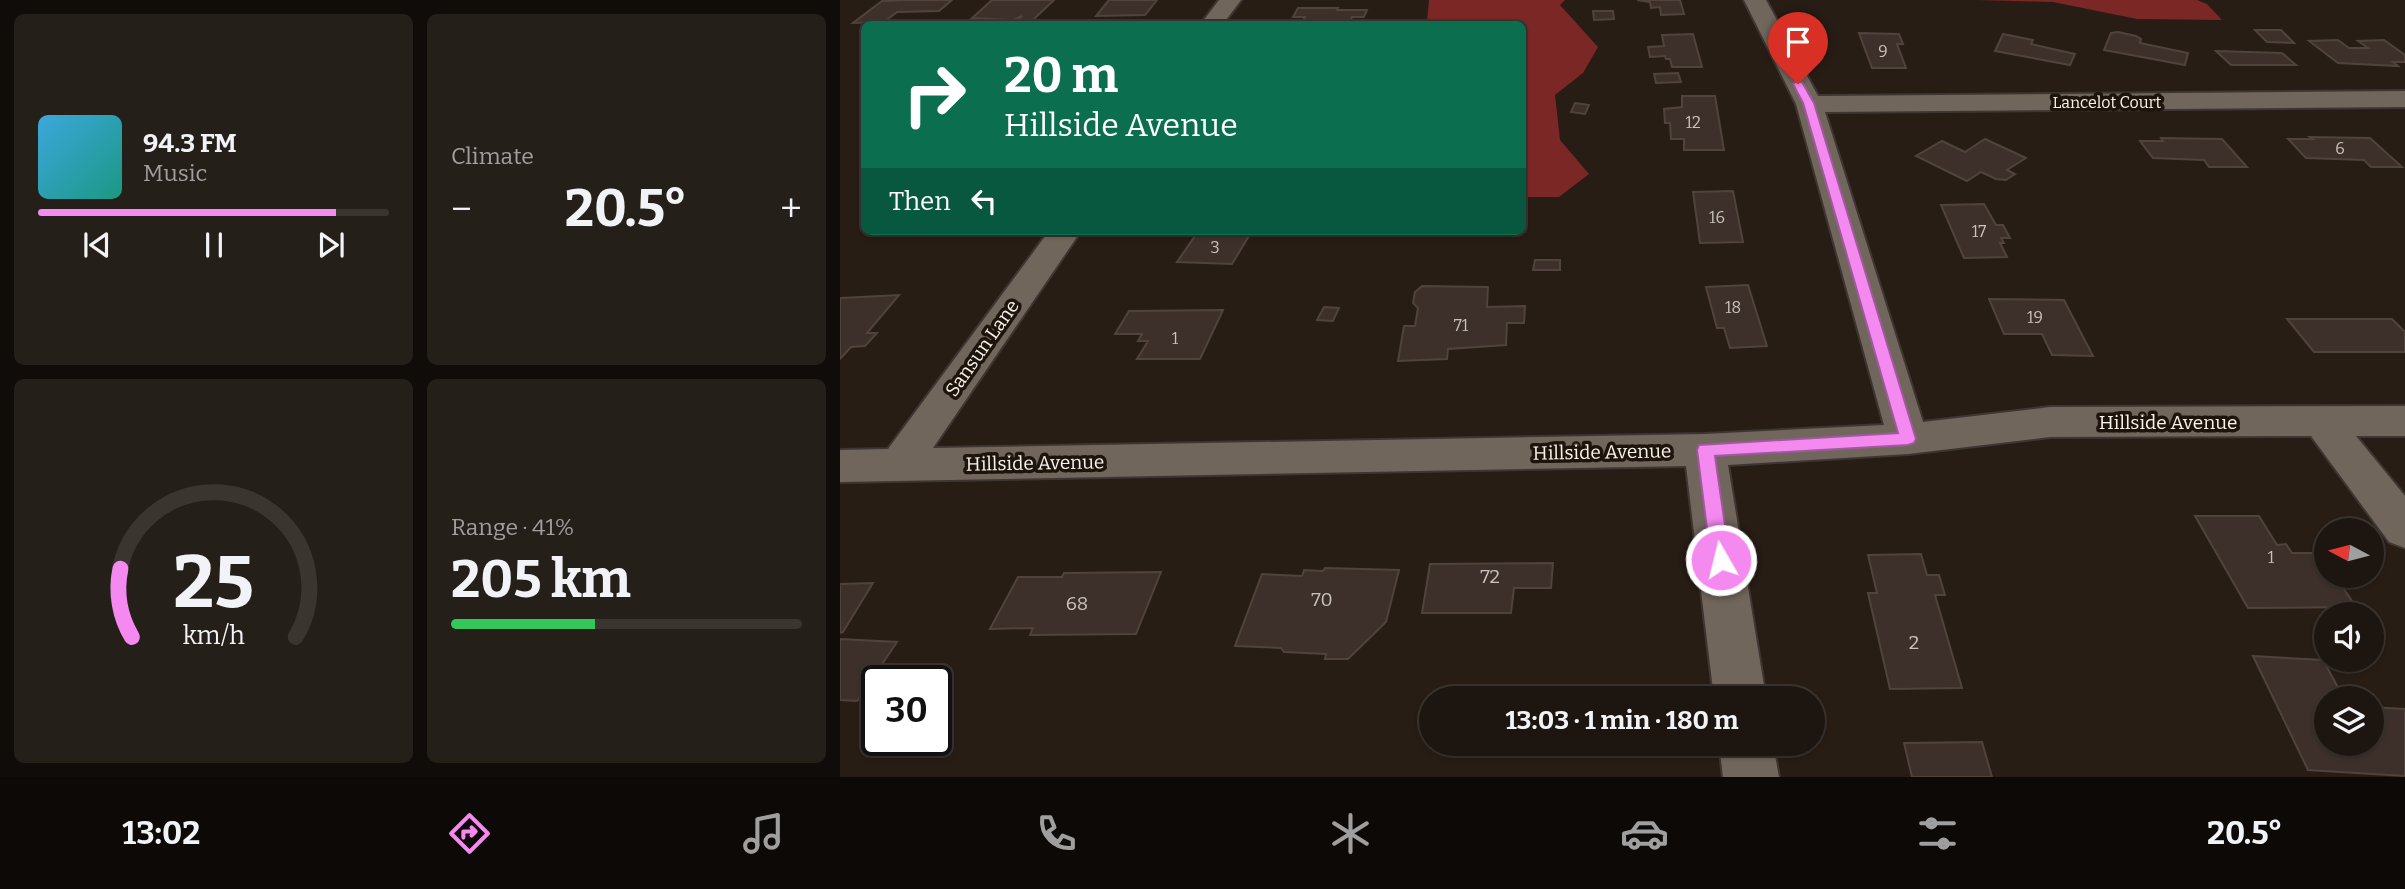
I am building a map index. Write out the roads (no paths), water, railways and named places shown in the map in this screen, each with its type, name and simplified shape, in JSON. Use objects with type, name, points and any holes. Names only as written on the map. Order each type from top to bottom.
[{"type":"street","points":[[1214,21],[1230,0]]},
{"type":"street","points":[[1755,0],[1809,103],[1908,439]]},
{"type":"street","name":"Lancelot Court","points":[[1809,103],[2405,99]]},
{"type":"street","name":"Sansun Lane","points":[[899,465],[1062,235]]},
{"type":"street","name":"Hillside Avenue","points":[[840,466],[1705,450],[1908,439],[2050,422],[2405,421]]},
{"type":"street","points":[[2322,422],[2405,529]]},
{"type":"street","points":[[1705,450],[1738,686]]},
{"type":"street","points":[[1748,756],[1751,777]]}]
